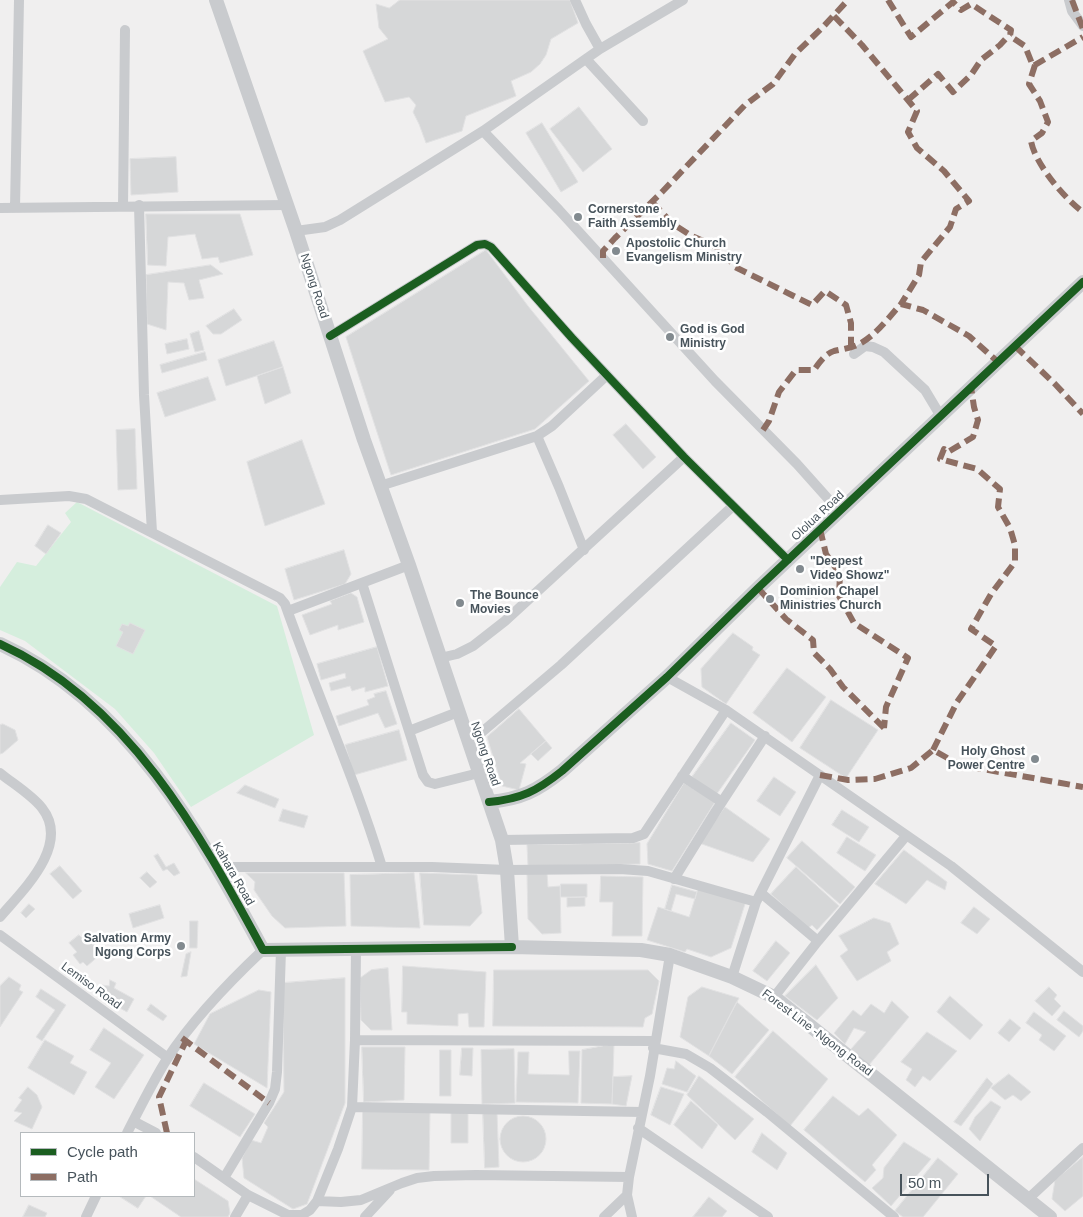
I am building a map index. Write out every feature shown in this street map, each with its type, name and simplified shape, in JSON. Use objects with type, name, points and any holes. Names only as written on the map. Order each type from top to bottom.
[{"type":"main road","name":"Ngong Road","points":[[216,0],[296,231],[364,440],[409,565],[502,840],[507,870],[512,947]]},
{"type":"main road","name":"Ololua Road","points":[[489,802],[509,800],[528,794],[545,784],[667,677],[839,511],[1083,282]]},
{"type":"main road","name":"Kahara Road","points":[[0,644],[19,652],[80,694],[134,747],[187,818],[263,950]]},
{"type":"main road","points":[[263,950],[512,947]]},
{"type":"main road","name":"Forest Line -Ngong Road","points":[[512,947],[641,950],[670,955],[732,977],[774,997],[1050,1217]]},
{"type":"street","points":[[15,208],[19,0]]},
{"type":"street","points":[[575,0],[600,49]]},
{"type":"street","points":[[296,231],[325,227],[340,220],[483,131],[600,49],[683,0]]},
{"type":"street","points":[[1069,0],[1072,11],[1083,26]]},
{"type":"street","points":[[123,206],[125,30]]},
{"type":"street","points":[[586,59],[642,121]]},
{"type":"street","points":[[483,131],[839,511]]},
{"type":"street","points":[[0,208],[140,205],[287,205]]},
{"type":"street","points":[[140,205],[144,395],[152,532]]},
{"type":"street","points":[[330,336],[477,245],[485,244],[491,247],[684,458],[788,560]]},
{"type":"street","points":[[854,354],[865,346],[884,352],[925,390],[940,416]]},
{"type":"street","points":[[380,486],[537,436],[552,426],[607,375]]},
{"type":"street","points":[[537,436],[584,550]]},
{"type":"street","points":[[440,658],[458,654],[473,646],[505,621],[684,458]]},
{"type":"street","points":[[0,500],[77,496],[86,499],[280,598],[288,611],[344,759],[382,867]]},
{"type":"street","points":[[470,743],[561,665],[733,506]]},
{"type":"street","points":[[288,611],[409,565]]},
{"type":"street","points":[[362,583],[409,731],[428,782],[435,784],[479,773]]},
{"type":"street","points":[[667,677],[726,710],[951,866],[1083,972]]},
{"type":"street","points":[[502,840],[639,837],[647,829],[726,710]]},
{"type":"street","points":[[409,731],[458,712]]},
{"type":"street","points":[[674,879],[765,736]]},
{"type":"street","points":[[0,773],[42,807],[52,830],[44,861],[31,880],[0,917]]},
{"type":"street","points":[[732,977],[756,902],[820,775]]},
{"type":"street","points":[[682,776],[722,802]]},
{"type":"street","points":[[774,997],[906,836]]},
{"type":"street","points":[[216,867],[432,867],[507,870],[620,869],[648,871],[756,902]]},
{"type":"street","points":[[761,893],[818,941]]},
{"type":"street","name":"Lemiso Road","points":[[0,935],[168,1058]]},
{"type":"street","points":[[195,1158],[248,1196],[288,1216],[302,1215],[310,1210],[317,1201],[338,1149],[352,1107],[356,948]]},
{"type":"street","points":[[128,1132],[144,1099],[182,1038],[214,1000],[263,950]]},
{"type":"street","points":[[224,1178],[275,1090],[281,950]]},
{"type":"street","points":[[632,1217],[627,1195],[629,1177],[650,1076],[670,955]]},
{"type":"street","points":[[355,1040],[654,1044],[686,1054],[710,1068],[894,1217]]},
{"type":"street","points":[[352,1107],[642,1112]]},
{"type":"street","points":[[133,1121],[154,1132]]},
{"type":"street","points":[[638,1128],[768,1217]]},
{"type":"street","points":[[1028,1199],[1083,1148]]},
{"type":"street","points":[[317,1201],[341,1202],[360,1200],[417,1178],[434,1176],[629,1177]]},
{"type":"street","points":[[365,1217],[392,1187]]},
{"type":"street","points":[[604,1217],[627,1195]]},
{"type":"street","points":[[235,1217],[248,1196]]},
{"type":"street","points":[[86,1217],[96,1197]]},
{"type":"green space","points":[[77,502],[277,606],[314,735],[191,807],[154,753],[115,709],[25,641],[0,630],[0,587],[17,562],[36,566],[71,522],[65,513]]},
{"type":"building","points":[[400,0],[570,0],[578,23],[551,39],[546,55],[531,72],[511,81],[516,96],[466,116],[462,131],[426,143],[413,112],[416,105],[409,97],[385,102],[363,51],[388,39],[379,28],[376,4],[389,8]]},
{"type":"building","points":[[579,107],[612,149],[583,172],[550,129]]},
{"type":"building","points":[[542,123],[578,182],[561,192],[526,133]]},
{"type":"building","points":[[176,157],[178,192],[131,195],[130,159]]},
{"type":"building","points":[[146,214],[240,214],[253,255],[220,263],[218,257],[202,259],[195,234],[168,237],[166,266],[148,265]]},
{"type":"building","points":[[486,250],[528,306],[589,381],[535,429],[391,475],[346,337]]},
{"type":"building","points":[[211,265],[223,274],[199,280],[204,298],[189,300],[184,283],[168,282],[166,330],[147,324],[146,275]]},
{"type":"building","points":[[234,309],[242,320],[221,334],[213,334],[206,326]]},
{"type":"building","points":[[199,331],[204,350],[195,352],[190,334]]},
{"type":"building","points":[[187,339],[189,349],[167,354],[165,344]]},
{"type":"building","points":[[274,341],[283,367],[226,386],[218,360]]},
{"type":"building","points":[[205,352],[207,360],[162,373],[160,365]]},
{"type":"building","points":[[283,367],[291,393],[265,404],[257,376]]},
{"type":"building","points":[[208,377],[216,400],[165,417],[157,393]]},
{"type":"building","points":[[626,424],[656,457],[643,469],[613,435]]},
{"type":"building","points":[[135,429],[137,489],[118,490],[116,430]]},
{"type":"building","points":[[302,440],[325,504],[265,526],[247,462]]},
{"type":"building","points":[[48,525],[61,533],[46,554],[35,546]]},
{"type":"building","points":[[344,550],[351,574],[345,584],[294,600],[285,569]]},
{"type":"building","points":[[351,593],[357,597],[364,622],[338,630],[338,625],[310,635],[302,615],[332,604],[330,601]]},
{"type":"building","points":[[130,623],[145,630],[133,654],[116,646],[123,632],[119,630],[122,624],[128,626]]},
{"type":"building","points":[[733,633],[753,647],[752,650],[760,655],[726,704],[702,687],[701,669]]},
{"type":"building","points":[[377,647],[388,686],[365,692],[365,687],[352,691],[350,686],[331,691],[329,683],[346,678],[345,673],[321,680],[317,664]]},
{"type":"building","points":[[787,668],[826,697],[792,742],[753,713]]},
{"type":"building","points":[[386,691],[397,724],[385,728],[378,713],[339,726],[336,716],[369,705],[367,700],[375,697],[374,694]]},
{"type":"building","points":[[831,700],[878,730],[846,778],[800,748]]},
{"type":"building","points":[[519,709],[546,741],[520,763],[526,764],[519,790],[502,786],[487,737]]},
{"type":"building","points":[[731,723],[755,740],[716,795],[692,777]]},
{"type":"building","points":[[3,724],[15,730],[18,740],[0,754],[0,725]]},
{"type":"building","points":[[399,730],[407,760],[354,775],[345,745]]},
{"type":"building","points":[[546,741],[552,748],[538,761],[531,754]]},
{"type":"building","points":[[774,777],[796,792],[780,816],[757,801]]},
{"type":"building","points":[[684,783],[715,802],[672,871],[648,864],[647,844]]},
{"type":"building","points":[[245,785],[279,799],[275,808],[237,793]]},
{"type":"building","points":[[725,807],[770,839],[753,862],[699,843]]},
{"type":"building","points":[[283,809],[308,816],[304,828],[279,821]]},
{"type":"building","points":[[842,810],[869,827],[859,842],[832,825]]},
{"type":"building","points":[[847,837],[876,855],[865,871],[837,853]]},
{"type":"building","points":[[802,841],[855,887],[840,904],[787,858]]},
{"type":"building","points":[[640,843],[640,864],[528,866],[527,845]]},
{"type":"building","points":[[904,850],[947,882],[945,890],[927,880],[906,904],[875,884]]},
{"type":"building","points":[[158,854],[166,867],[174,863],[180,873],[174,876],[167,869],[163,871],[154,856]]},
{"type":"building","points":[[60,866],[82,891],[73,899],[50,874]]},
{"type":"building","points":[[796,867],[839,906],[817,930],[812,925],[808,928],[771,894]]},
{"type":"building","points":[[147,872],[157,882],[150,888],[140,878]]},
{"type":"building","points":[[246,873],[344,873],[346,926],[285,928],[272,916],[254,890],[255,882]]},
{"type":"building","points":[[414,873],[420,928],[351,926],[350,875]]},
{"type":"building","points":[[420,873],[477,875],[482,913],[470,926],[424,925]]},
{"type":"building","points":[[547,873],[548,887],[560,886],[561,933],[542,934],[528,919],[527,874]]},
{"type":"building","points":[[601,876],[643,877],[642,936],[612,936],[613,902],[600,902]]},
{"type":"building","points":[[561,884],[587,884],[587,897],[561,897]]},
{"type":"building","points":[[672,885],[697,892],[695,899],[676,894],[671,911],[665,909]]},
{"type":"building","points":[[699,886],[746,901],[731,948],[711,957],[687,949],[685,952],[647,940],[658,907],[689,917]]},
{"type":"building","points":[[585,897],[585,906],[567,907],[567,898]]},
{"type":"building","points":[[29,904],[35,909],[26,918],[21,913]]},
{"type":"building","points":[[160,905],[164,918],[133,928],[129,914]]},
{"type":"building","points":[[974,907],[990,919],[977,934],[961,923]]},
{"type":"building","points":[[874,918],[890,923],[899,944],[887,952],[891,961],[857,981],[840,956],[848,950],[839,936]]},
{"type":"building","points":[[190,921],[198,921],[197,948],[190,948]]},
{"type":"building","points":[[79,935],[84,940],[90,935],[96,943],[94,945],[101,954],[87,966],[83,962],[80,964],[73,955],[77,952],[69,943]]},
{"type":"building","points":[[776,941],[790,953],[767,981],[753,971]]},
{"type":"building","points":[[191,952],[187,976],[181,977],[186,954]]},
{"type":"building","points":[[816,965],[838,998],[817,1020],[785,996]]},
{"type":"building","points":[[403,966],[486,972],[484,1027],[469,1027],[468,1013],[458,1014],[458,1026],[407,1024],[407,1012],[402,1012]]},
{"type":"building","points":[[388,968],[392,1030],[371,1030],[361,1020],[360,978],[371,970]]},
{"type":"building","points":[[494,970],[648,970],[659,981],[652,1014],[645,1018],[643,1027],[493,1026]]},
{"type":"building","points":[[9,977],[21,985],[19,990],[23,992],[0,1027],[0,986]]},
{"type":"building","points":[[345,978],[345,1103],[307,1204],[293,1209],[244,1178],[242,1158],[251,1140],[261,1143],[268,1127],[264,1123],[284,1092],[283,983]]},
{"type":"building","points":[[110,980],[116,983],[114,988],[134,999],[127,1012],[96,995],[102,985],[109,986]]},
{"type":"building","points":[[702,987],[739,998],[709,1056],[680,1037],[688,997]]},
{"type":"building","points":[[1049,987],[1057,995],[1054,999],[1061,1006],[1052,1016],[1035,1001]]},
{"type":"building","points":[[41,989],[66,1005],[42,1041],[36,1037],[55,1010],[36,997]]},
{"type":"building","points":[[259,990],[271,992],[267,1088],[194,1044],[210,1014]]},
{"type":"building","points":[[950,996],[983,1025],[970,1040],[937,1012]]},
{"type":"building","points":[[892,1001],[909,1017],[869,1065],[851,1049],[866,1032],[854,1028],[845,1044],[834,1033],[853,1010],[861,1016],[871,1004],[884,1013]]},
{"type":"building","points":[[737,1002],[769,1030],[732,1074],[709,1056]]},
{"type":"building","points":[[151,1004],[167,1016],[163,1021],[147,1010]]},
{"type":"building","points":[[1064,1011],[1083,1026],[1083,1031],[1079,1037],[1057,1020]]},
{"type":"building","points":[[1034,1012],[1066,1036],[1054,1051],[1039,1040],[1042,1035],[1026,1023]]},
{"type":"building","points":[[1010,1019],[1021,1028],[1009,1042],[998,1033]]},
{"type":"building","points":[[104,1028],[144,1055],[114,1099],[95,1087],[111,1063],[90,1050]]},
{"type":"building","points":[[773,1031],[828,1079],[790,1126],[735,1077]]},
{"type":"building","points":[[927,1032],[957,1051],[930,1081],[923,1076],[915,1087],[906,1080],[912,1069],[901,1062]]},
{"type":"building","points":[[45,1040],[74,1056],[70,1063],[87,1072],[74,1095],[28,1068]]},
{"type":"building","points":[[614,1044],[612,1104],[581,1103],[582,1050]]},
{"type":"building","points":[[362,1047],[405,1047],[404,1100],[364,1102]]},
{"type":"building","points":[[462,1048],[473,1048],[472,1076],[460,1075]]},
{"type":"building","points":[[514,1049],[515,1103],[482,1104],[481,1050]]},
{"type":"building","points":[[440,1050],[451,1050],[451,1096],[440,1096]]},
{"type":"building","points":[[569,1051],[580,1051],[578,1103],[516,1102],[518,1052],[529,1052],[528,1074],[569,1075]]},
{"type":"building","points":[[676,1061],[696,1076],[687,1092],[662,1084],[667,1068],[674,1069]]},
{"type":"building","points":[[1009,1074],[1031,1092],[1021,1101],[1013,1095],[1005,1100],[991,1088]]},
{"type":"building","points":[[632,1076],[626,1106],[612,1104],[613,1077]]},
{"type":"building","points":[[699,1076],[754,1119],[735,1140],[687,1095]]},
{"type":"building","points":[[987,1078],[993,1084],[961,1126],[954,1122]]},
{"type":"building","points":[[204,1083],[255,1114],[240,1137],[190,1106]]},
{"type":"building","points":[[28,1087],[37,1095],[42,1107],[32,1129],[14,1121],[22,1113],[14,1111],[22,1100],[19,1098]]},
{"type":"building","points":[[661,1087],[684,1094],[670,1125],[651,1115]]},
{"type":"building","points":[[833,1096],[859,1116],[868,1108],[897,1135],[872,1165],[876,1170],[865,1182],[804,1130]]},
{"type":"building","points":[[691,1101],[718,1125],[702,1149],[674,1125]]},
{"type":"building","points":[[991,1101],[1001,1107],[980,1141],[969,1129],[975,1117]]},
{"type":"building","points":[[363,1110],[430,1111],[429,1170],[362,1169]]},
{"type":"building","points":[[468,1111],[468,1143],[451,1143],[451,1112]]},
{"type":"building","points":[[483,1113],[497,1113],[499,1167],[485,1168]]},
{"type":"building","points":[[528,1116],[540,1122],[545,1130],[545,1148],[540,1156],[532,1161],[518,1162],[506,1156],[501,1148],[500,1134],[506,1122],[514,1117]]},
{"type":"building","points":[[762,1133],[787,1153],[777,1170],[752,1152]]},
{"type":"building","points":[[904,1142],[931,1159],[891,1206],[872,1188],[883,1178],[884,1168]]},
{"type":"building","points":[[1083,1157],[1083,1196],[1065,1211],[1052,1199],[1055,1180]]},
{"type":"building","points":[[938,1158],[958,1174],[923,1217],[903,1217],[895,1211]]},
{"type":"building","points":[[195,1180],[228,1201],[230,1213],[228,1217],[181,1217],[151,1197],[195,1197]]},
{"type":"building","points":[[121,1197],[145,1197],[138,1208]]},
{"type":"building","points":[[709,1197],[727,1211],[722,1217],[693,1217]]},
{"type":"building","points":[[29,1205],[47,1213],[45,1217],[23,1217]]},
{"type":"marked path","points":[[603,258],[603,251],[615,238],[745,105],[773,84],[795,54],[848,0]]},
{"type":"marked path","points":[[888,0],[911,37],[953,2],[961,10],[971,4],[1011,30],[1010,36],[1025,46],[1033,66],[1083,37]]},
{"type":"marked path","points":[[1072,0],[1083,29]]},
{"type":"marked path","points":[[834,16],[862,45],[917,111],[908,132],[917,148],[944,171],[969,201],[956,209],[950,227],[921,262],[919,275],[901,304]]},
{"type":"marked path","points":[[908,100],[938,74],[953,92],[971,75],[981,60],[1000,45],[1010,34]]},
{"type":"marked path","points":[[1035,65],[1029,84],[1040,101],[1048,122],[1042,133],[1031,141],[1044,170],[1068,199],[1083,212]]},
{"type":"marked path","points":[[652,202],[673,224],[690,235],[721,249],[735,267],[812,305],[825,291],[846,305],[851,323],[851,347]]},
{"type":"marked path","points":[[763,430],[769,421],[779,392],[796,370],[814,370],[822,359],[831,352],[861,343],[878,330],[901,304],[923,310],[969,336],[998,362]]},
{"type":"marked path","points":[[1015,346],[1083,414]]},
{"type":"marked path","points":[[933,750],[957,702],[996,646],[971,629],[991,594],[1015,562],[1015,545],[1010,528],[998,507],[1000,489],[977,469],[940,459],[944,449],[948,452],[973,437],[978,420],[971,387]]},
{"type":"marked path","points":[[820,529],[826,554],[840,574],[839,596],[854,623],[908,658],[886,707],[884,728]]},
{"type":"marked path","points":[[758,588],[786,619],[813,640],[814,653],[830,669],[843,687],[884,728]]},
{"type":"marked path","points":[[820,775],[848,780],[875,779],[911,768],[933,750],[960,765],[1083,787]]},
{"type":"marked path","points":[[182,1038],[269,1103]]},
{"type":"marked path","points":[[167,1132],[159,1097],[186,1041]]},
{"type":"cycle path","points":[[330,336],[477,245],[485,244],[491,247],[572,338],[684,457],[788,560]]},
{"type":"cycle path","points":[[489,802],[510,799],[528,793],[545,784],[562,771],[667,677],[758,588],[1083,282]]},
{"type":"cycle path","points":[[0,644],[45,669],[86,700],[123,735],[156,774],[185,817],[239,905],[263,950],[512,947]]},
{"type":"place","name":"Cornerstone Faith Assembly","points":[[578,217]]},
{"type":"place","name":"Apostolic Church Evangelism Ministry","points":[[616,251]]},
{"type":"place","name":"God is God Ministry","points":[[670,337]]},
{"type":"place","name":"\"Deepest Video Showz\"","points":[[800,569]]},
{"type":"place","name":"Dominion Chapel Ministries Church","points":[[770,599]]},
{"type":"place","name":"The Bounce Movies","points":[[460,603]]},
{"type":"place","name":"Holy Ghost Power Centre","points":[[1035,759]]},
{"type":"place","name":"Salvation Army Ngong Corps","points":[[181,946]]}]
